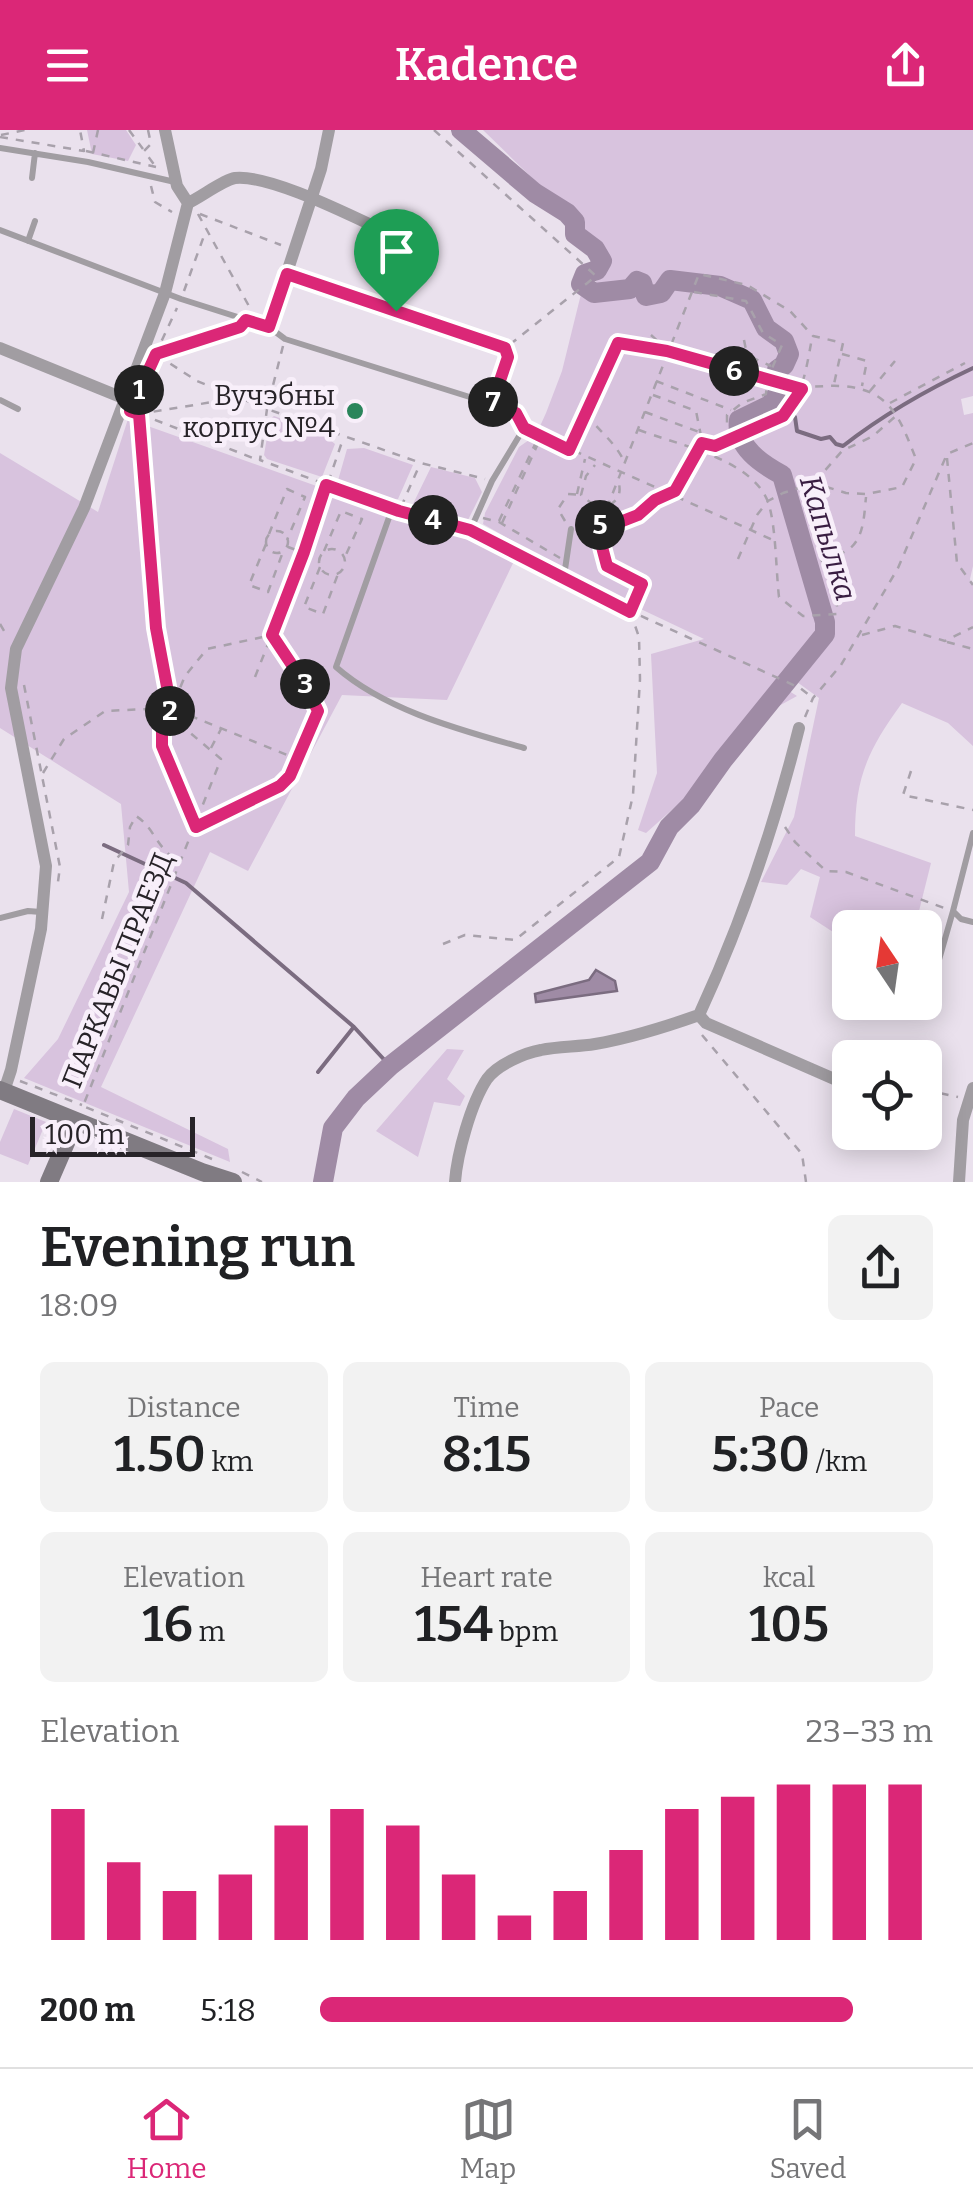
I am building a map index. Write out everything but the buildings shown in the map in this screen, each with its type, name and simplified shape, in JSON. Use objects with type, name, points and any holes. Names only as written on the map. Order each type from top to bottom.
[{"type":"main road","points":[[4,1086],[79,1114],[203,1171],[230,1174]]},
{"type":"main road","points":[[49,1182],[79,1114]]},
{"type":"street","points":[[166,130],[176,182],[190,210]]},
{"type":"street","points":[[269,327],[312,199],[330,130]]},
{"type":"street","points":[[4,1086],[42,912],[46,866],[11,688],[16,650],[84,508],[165,293],[190,210],[229,179],[239,178],[312,199],[395,236]]},
{"type":"street","points":[[0,348],[121,402]]},
{"type":"street","points":[[694,1017],[734,940],[777,815],[800,728]]},
{"type":"street","points":[[455,1182],[469,1122],[488,1078],[510,1061],[538,1050],[594,1044],[694,1017],[832,1078]]},
{"type":"street","points":[[959,1182],[959,1147],[971,1094]]},
{"type":"lane","points":[[0,148],[176,182]]},
{"type":"lane","points":[[32,178],[36,153]]},
{"type":"lane","points":[[28,241],[35,221]]},
{"type":"lane","points":[[0,230],[181,299],[269,327],[285,339],[516,413],[524,428],[492,481],[470,530]]},
{"type":"lane","points":[[287,274],[505,348],[508,357],[492,404]]},
{"type":"lane","points":[[0,400],[18,409]]},
{"type":"lane","points":[[396,510],[336,667],[355,683],[412,710],[473,734],[524,748]]},
{"type":"lane","points":[[564,576],[570,529]]},
{"type":"lane","points":[[942,949],[973,833]]},
{"type":"lane","points":[[953,911],[973,922]]},
{"type":"lane","points":[[0,918],[42,912]]},
{"type":"path","points":[[0,136],[25,130]]},
{"type":"path","points":[[80,130],[84,151]]},
{"type":"path","points":[[93,153],[98,130]]},
{"type":"path","points":[[129,130],[156,167]]},
{"type":"path","points":[[144,150],[151,144],[148,130]]},
{"type":"path","points":[[434,130],[596,276],[505,348]]},
{"type":"path","points":[[0,136],[156,167]]},
{"type":"path","points":[[156,167],[148,176],[155,202],[169,212],[190,210],[295,250]]},
{"type":"path","points":[[156,354],[240,327],[250,308],[206,230],[190,210]]},
{"type":"path","points":[[156,354],[206,230]]},
{"type":"path","points":[[597,528],[699,274],[748,286],[790,311],[812,336],[842,343],[833,386]]},
{"type":"path","points":[[692,292],[746,301],[762,333],[782,345],[766,394],[726,416],[730,439]]},
{"type":"path","points":[[651,334],[667,351]]},
{"type":"path","points":[[702,443],[715,446],[783,416],[802,389],[812,336]]},
{"type":"path","points":[[260,460],[267,409],[285,339]]},
{"type":"path","points":[[744,340],[752,376]]},
{"type":"path","points":[[569,450],[618,343],[667,351],[784,386],[861,390],[890,405],[898,414],[916,459],[902,487],[867,494],[846,493],[814,483]]},
{"type":"path","points":[[840,353],[867,361],[861,390]]},
{"type":"path","points":[[156,354],[197,381],[267,409],[420,463],[492,481]]},
{"type":"path","points":[[748,356],[772,367]]},
{"type":"path","points":[[869,392],[896,361]]},
{"type":"path","points":[[890,405],[902,394],[965,363]]},
{"type":"path","points":[[656,381],[733,410]]},
{"type":"path","points":[[601,523],[620,522],[638,515],[655,500],[675,491],[702,443],[696,411],[651,394]]},
{"type":"path","points":[[139,414],[243,398]]},
{"type":"path","points":[[121,402],[139,414],[326,485],[470,530],[630,612],[800,688],[813,698]]},
{"type":"path","points":[[644,412],[701,432]]},
{"type":"path","points":[[139,414],[156,628],[171,708],[181,725],[221,759],[196,827]]},
{"type":"path","points":[[586,414],[598,430],[614,441],[624,462]]},
{"type":"path","points":[[738,559],[768,501],[814,483],[842,451],[873,436],[898,414]]},
{"type":"path","points":[[524,428],[773,540]]},
{"type":"path","points":[[637,430],[731,462],[768,501],[779,597],[802,616],[837,614],[836,593],[823,565],[804,488]]},
{"type":"path","points":[[255,677],[344,437]]},
{"type":"path","points":[[500,523],[540,437]]},
{"type":"path","points":[[800,728],[813,698],[841,666],[898,568],[946,454],[973,443]]},
{"type":"path","points":[[946,454],[957,563],[973,585]]},
{"type":"path","points":[[579,494],[586,458]]},
{"type":"path","points":[[579,494],[597,462]]},
{"type":"path","points":[[396,510],[420,463]]},
{"type":"path","points":[[287,490],[305,497],[268,592],[249,585],[269,534],[287,490]]},
{"type":"path","points":[[586,524],[591,503],[579,494],[568,494],[558,510],[562,520],[570,529],[586,524],[597,528]]},
{"type":"path","points":[[823,565],[832,556],[850,549],[861,534],[867,494]]},
{"type":"path","points":[[340,511],[362,519],[323,614],[304,607],[324,551],[340,511]]},
{"type":"path","points":[[477,516],[500,523],[566,562]]},
{"type":"path","points":[[443,944],[465,935],[515,940],[619,857],[634,795],[640,679],[639,638],[630,612],[642,584],[607,566],[597,528]]},
{"type":"path","points":[[269,534],[280,532],[287,540]]},
{"type":"path","points":[[266,544],[275,553],[286,548],[319,558]]},
{"type":"path","points":[[324,551],[337,550],[344,559]]},
{"type":"path","points":[[320,567],[326,574],[338,574]]},
{"type":"path","points":[[858,636],[895,626],[973,649]]},
{"type":"path","points":[[946,641],[973,627]]},
{"type":"path","name":"ПАРКАВЫ ПРАЕЗД","points":[[196,827],[162,746],[162,731],[171,708],[186,676],[206,649],[272,635],[318,711],[297,760],[280,786],[196,827],[79,1114],[106,1115],[203,1171]]},
{"type":"path","points":[[29,782],[42,775],[64,739],[105,712],[171,708],[297,760]]},
{"type":"path","points":[[210,749],[221,728]]},
{"type":"path","points":[[911,771],[903,795],[973,810]]},
{"type":"path","points":[[777,815],[795,842],[826,870],[846,872],[953,911]]},
{"type":"path","points":[[102,918],[114,862],[125,848],[136,816],[145,821],[166,855],[181,862]]},
{"type":"path","points":[[694,1017],[802,1154],[806,1182]]},
{"type":"path","points":[[4,1086],[79,1114]]},
{"type":"path","points":[[942,1091],[971,1094]]},
{"type":"path","points":[[230,1174],[262,1182]]},
{"type":"shaded area","points":[[87,130],[126,130],[136,145],[128,161],[92,154]]},
{"type":"shaded area","points":[[483,130],[973,130],[973,396],[961,399],[964,415],[973,413],[973,746],[948,723],[902,703],[866,765],[856,815],[855,836],[931,863],[919,910],[832,910],[832,931],[810,917],[820,877],[801,869],[787,885],[761,882],[794,817],[819,698],[786,674],[778,684],[797,696],[748,723],[683,800],[646,833],[638,830],[657,773],[651,654],[704,639],[590,585],[483,524],[519,447],[536,435],[546,413],[562,371],[581,294],[599,279],[604,248]]},
{"type":"shaded area","points":[[274,416],[323,434],[335,444],[322,477],[267,459],[264,455],[270,419]]},
{"type":"shaded area","points":[[128,419],[516,557],[447,700],[342,695],[248,871],[210,852],[101,1087],[228,1149],[230,1162],[24,1078],[58,1039],[129,892],[121,804],[0,728],[0,453],[98,512]]},
{"type":"shaded area","points":[[364,448],[413,465],[398,499],[389,502],[337,484],[347,449]]},
{"type":"shaded area","points":[[431,467],[475,478],[482,492],[466,524],[437,519],[413,504]]},
{"type":"shaded area","points":[[596,970],[615,981],[617,991],[536,1002],[535,994],[589,980]]},
{"type":"shaded area","points":[[447,1049],[464,1050],[447,1079],[465,1096],[460,1106],[434,1102],[418,1157],[376,1131]]},
{"type":"shaded area","points":[[14,1109],[46,1122],[28,1165],[0,1154],[0,1142]]},
{"type":"waterway","name":"Капылка","points":[[323,1182],[333,1128],[356,1098],[390,1066],[650,862],[669,827],[691,805],[825,634],[825,622],[782,475],[751,453],[739,430],[739,420],[770,405],[778,393],[777,370],[789,354],[784,341],[766,328],[752,300],[720,286],[670,280],[661,293],[646,296],[642,283],[637,281],[630,289],[594,293],[581,284],[585,274],[597,270],[602,261],[595,249],[575,234],[575,222],[461,130]]},
{"type":"waterway","points":[[774,399],[795,417],[797,431],[821,439],[830,437],[843,446],[906,403],[973,368]]},
{"type":"waterway","points":[[104,845],[186,883],[354,1027],[390,1066]]},
{"type":"waterway","points":[[318,1072],[353,1028]]},
{"type":"place","name":"Вучэбны корпус №4","points":[[355,411]]},
{"type":"route","points":[[287,274],[396,311],[505,348],[508,357],[492,404],[516,413],[524,428],[569,450],[618,343],[667,351],[802,389],[783,416],[715,446],[702,443],[675,491],[655,500],[638,515],[620,522],[601,523],[597,528],[607,566],[642,584],[630,612],[470,530],[399,511],[326,485],[272,635],[306,686],[318,711],[315,721],[290,776],[280,786],[196,827],[162,746],[162,731],[171,708],[156,628],[139,414],[130,411],[156,354],[240,327],[246,320],[269,327],[287,274]]}]
